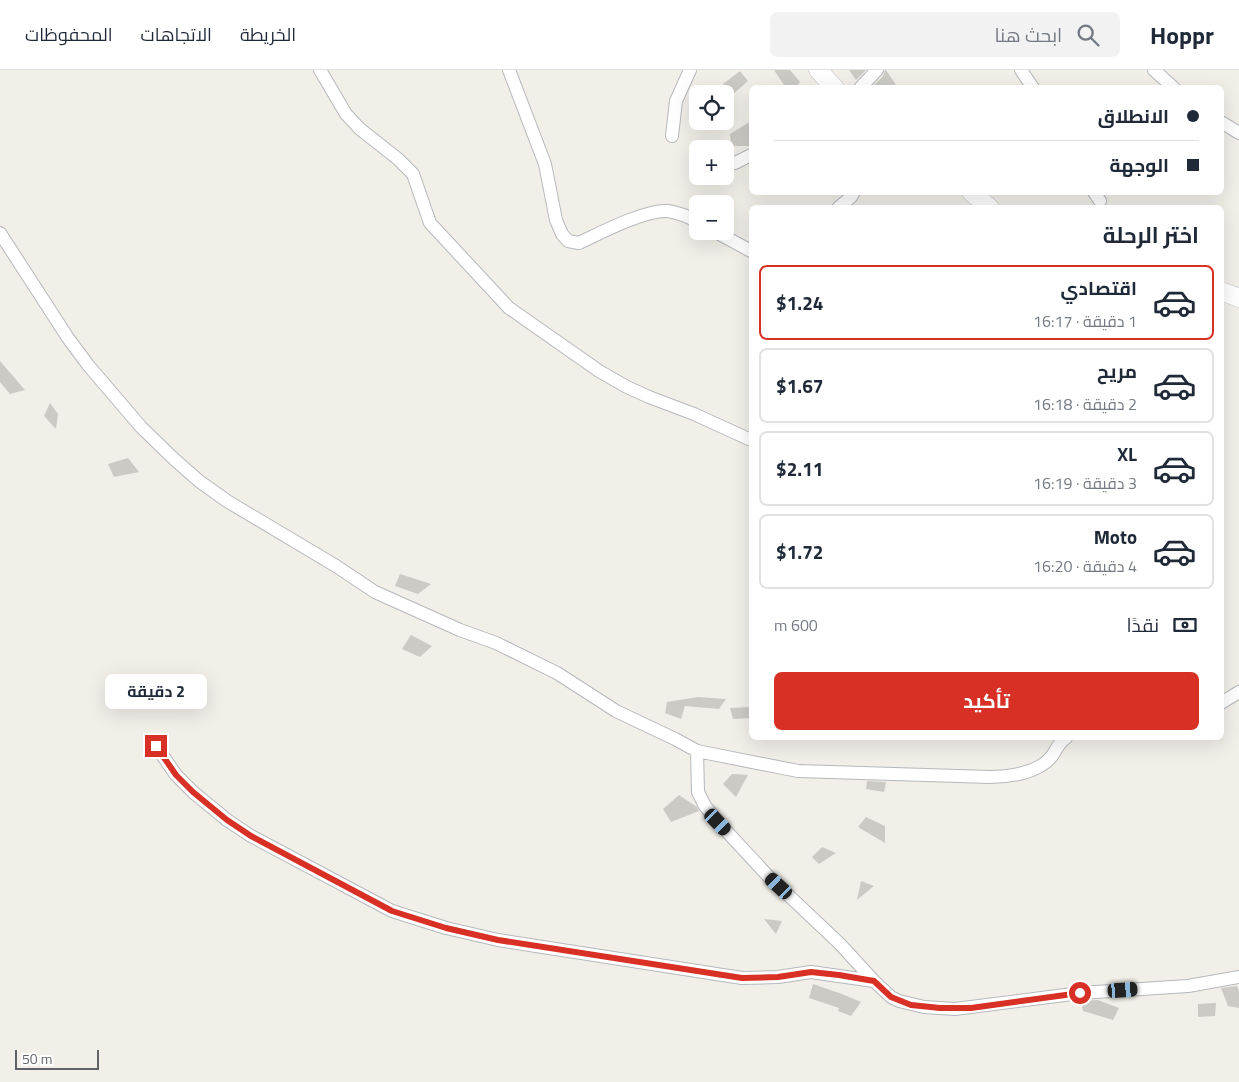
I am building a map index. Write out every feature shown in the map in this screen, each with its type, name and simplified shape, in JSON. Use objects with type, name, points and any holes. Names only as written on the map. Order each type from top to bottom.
[{"type":"main road","points":[[818,70],[832,85]]},
{"type":"main road","points":[[975,195],[987,205]]},
{"type":"main road","points":[[1224,292],[1239,298]]},
{"type":"street","points":[[320,70],[346,114],[360,128],[398,158],[413,174],[430,223],[509,308],[556,342],[620,383],[749,439]]},
{"type":"street","points":[[509,70],[545,164],[556,220],[562,234],[568,241],[579,243],[652,213],[666,211],[689,217]]},
{"type":"street","points":[[672,136],[676,101],[690,70]]},
{"type":"street","points":[[863,85],[877,70]]},
{"type":"street","points":[[1021,70],[1031,85]]},
{"type":"street","points":[[1154,70],[1171,85]]},
{"type":"street","points":[[1224,124],[1239,132]]},
{"type":"street","points":[[735,163],[749,156]]},
{"type":"street","points":[[842,205],[853,195]]},
{"type":"street","points":[[0,233],[68,338],[88,365],[141,427],[199,481],[376,592],[460,630],[496,643],[557,674],[616,711],[697,751],[798,771],[1009,777],[1044,763],[1051,758],[1064,740]]},
{"type":"street","points":[[731,240],[749,250]]},
{"type":"street","points":[[1224,700],[1239,692]]},
{"type":"street","points":[[156,746],[176,775],[227,820],[251,836],[392,911],[446,928],[498,940],[742,978],[778,977],[811,972],[874,981]]},
{"type":"street","points":[[697,751],[698,792],[705,806],[768,876],[839,943],[874,981],[891,997],[899,1001],[924,1007],[955,1009],[1080,993],[1188,986],[1239,977]]},
{"type":"building","points":[[774,70],[790,70],[800,82],[798,85],[784,85]]},
{"type":"building","points":[[849,70],[866,70],[856,80]]},
{"type":"building","points":[[886,70],[896,85],[874,85]]},
{"type":"building","points":[[740,71],[748,81],[734,93],[734,85],[723,84]]},
{"type":"building","points":[[749,122],[749,146],[734,146],[734,140],[730,140],[730,134]]},
{"type":"building","points":[[0,361],[25,390],[10,394],[0,382]]},
{"type":"building","points":[[50,403],[58,414],[56,429],[44,416]]},
{"type":"building","points":[[128,458],[139,472],[114,477],[108,464]]},
{"type":"building","points":[[400,574],[431,584],[418,594],[395,586]]},
{"type":"building","points":[[411,635],[432,646],[420,657],[402,649]]},
{"type":"building","points":[[698,697],[726,699],[719,709],[685,706],[681,719],[665,713],[667,702]]},
{"type":"building","points":[[749,707],[749,718],[733,719],[730,708]]},
{"type":"building","points":[[732,774],[748,775],[736,797],[723,784]]},
{"type":"building","points":[[867,781],[886,782],[884,792],[866,789]]},
{"type":"building","points":[[679,795],[697,807],[699,811],[671,822],[663,809]]},
{"type":"building","points":[[866,817],[885,826],[885,843],[858,827]]},
{"type":"building","points":[[822,847],[836,853],[819,864],[812,857]]},
{"type":"building","points":[[861,881],[874,886],[857,900]]},
{"type":"building","points":[[764,919],[782,921],[776,934]]},
{"type":"building","points":[[813,984],[861,1002],[851,1016],[838,1011],[839,1008],[809,998]]},
{"type":"building","points":[[1237,986],[1239,991],[1239,1008],[1228,1006],[1221,988]]},
{"type":"building","points":[[1098,1000],[1119,1008],[1113,1020],[1083,1011],[1081,1001]]},
{"type":"building","points":[[1216,1003],[1215,1016],[1198,1017],[1198,1004]]},
{"type":"route","points":[[156,746],[176,775],[193,792],[227,820],[251,836],[392,911],[446,928],[498,940],[742,978],[778,977],[811,972],[839,975],[874,981],[891,997],[911,1005],[924,1007],[971,1008],[1080,993]]}]
